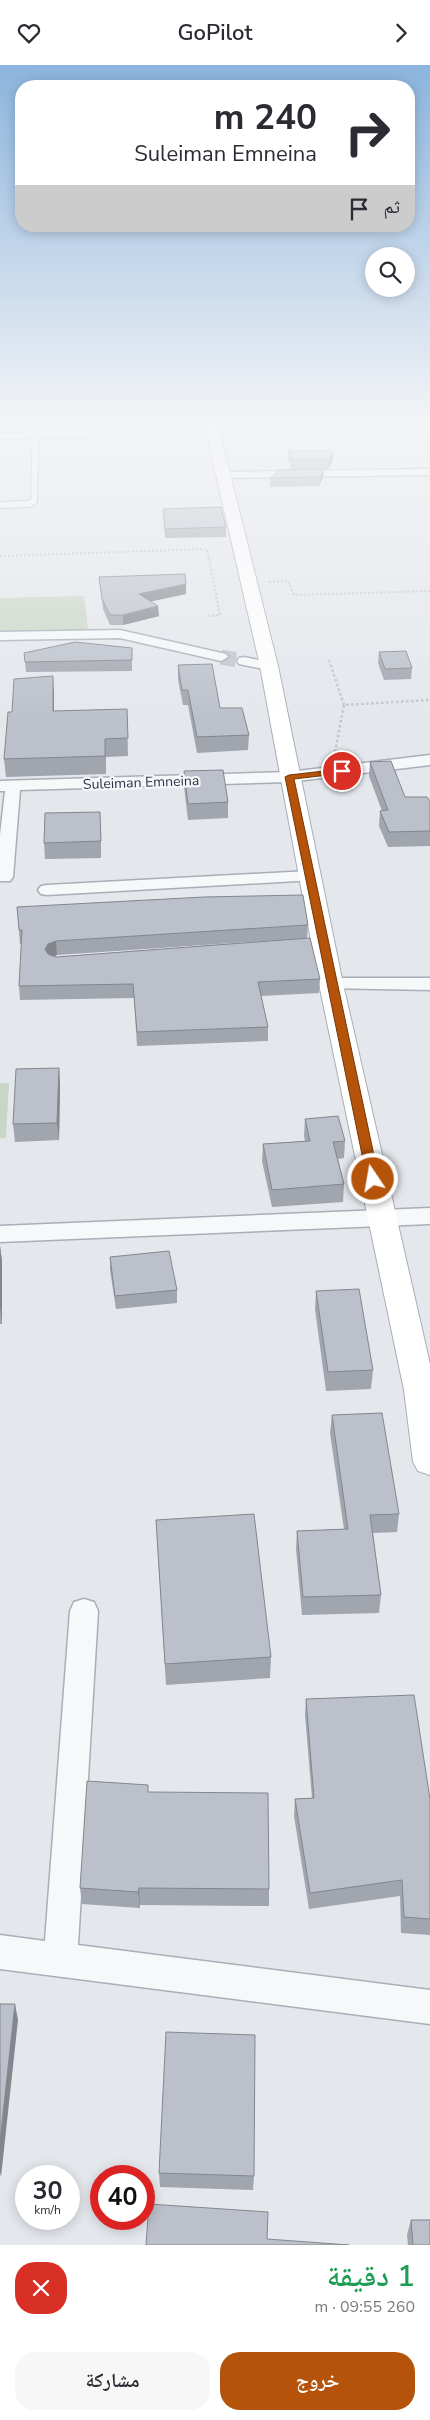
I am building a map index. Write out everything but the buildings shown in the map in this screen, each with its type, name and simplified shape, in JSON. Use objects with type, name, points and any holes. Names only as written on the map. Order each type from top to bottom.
[{"type":"street","points":[[234,520],[269,666],[309,877],[313,945],[331,984],[381,1217],[425,1390],[430,1462]]},
{"type":"street","points":[[0,636],[120,635],[221,657]]},
{"type":"street","points":[[244,661],[269,666]]},
{"type":"street","name":"Suleiman Emneina","points":[[6,786],[289,777],[430,760]]},
{"type":"street","points":[[4,877],[6,786]]},
{"type":"street","points":[[47,890],[309,877]]},
{"type":"street","points":[[331,984],[430,984]]},
{"type":"street","points":[[0,1235],[430,1216]]},
{"type":"street","points":[[60,1959],[84,1611]]},
{"type":"street","points":[[0,1952],[430,2007]]},
{"type":"path","points":[[0,556],[207,549],[220,615],[206,616]]},
{"type":"path","points":[[249,583],[288,581],[294,595],[430,591]]},
{"type":"path","points":[[330,659],[344,705],[335,752]]},
{"type":"path","points":[[344,705],[430,700]]},
{"type":"green space","points":[[84,596],[88,629],[82,632],[0,632],[0,598]]},
{"type":"green space","points":[[0,1083],[9,1083],[6,1138],[0,1138]]},
{"type":"tunnel","points":[[221,657],[244,661]]},
{"type":"route","points":[[342,771],[289,777],[373,1179]]}]
